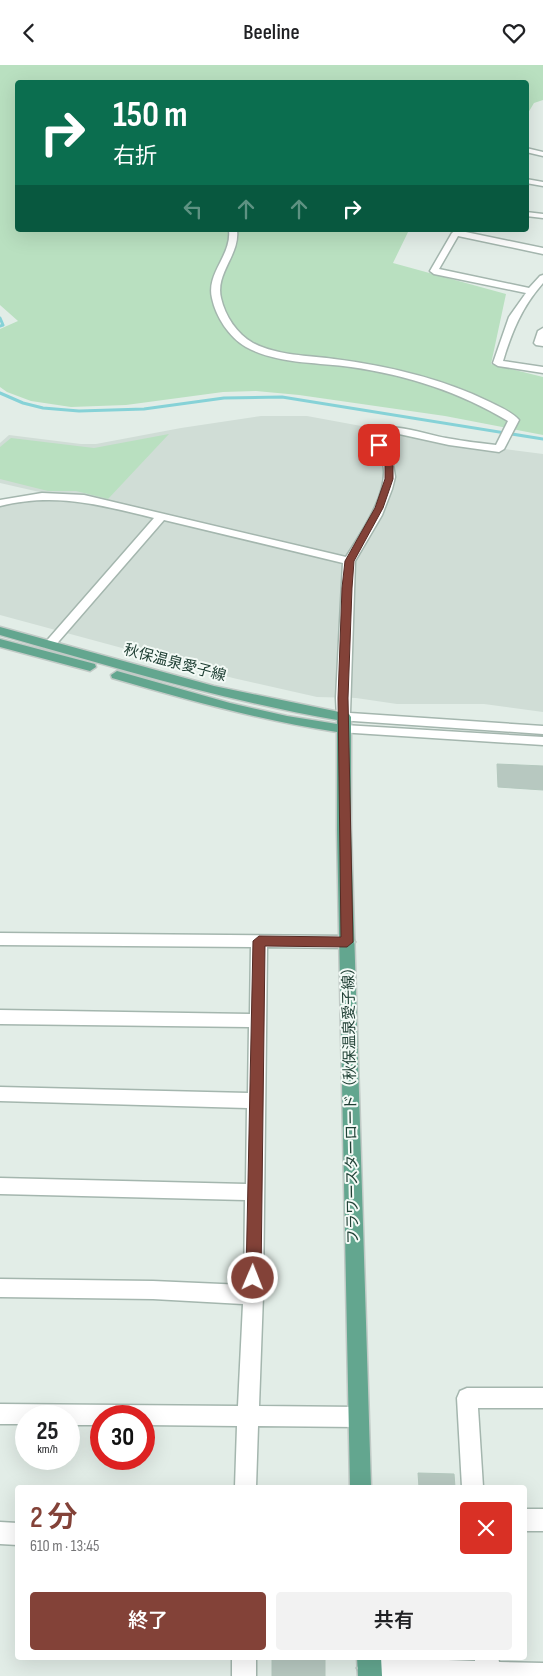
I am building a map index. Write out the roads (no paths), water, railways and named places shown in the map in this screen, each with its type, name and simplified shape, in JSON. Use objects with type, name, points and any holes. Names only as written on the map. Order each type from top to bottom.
[{"type":"main road","name":"秋保温泉愛子線","points":[[0,631],[215,692],[344,723]]},
{"type":"main road","name":"秋保温泉愛子線","points":[[0,643],[228,707],[287,720],[344,723]]},
{"type":"main road","name":"フラワースターロード（秋保温泉愛子線）","points":[[344,723],[344,830],[361,1485]]},
{"type":"street","points":[[529,151],[543,153]]},
{"type":"street","points":[[529,182],[543,184]]},
{"type":"street","points":[[529,214],[543,216]]},
{"type":"street","points":[[233,232],[234,242],[214,285],[215,296],[225,320],[249,345],[266,352],[284,356],[383,370],[433,384],[494,406],[514,419],[499,449],[448,442],[390,430],[378,430],[373,433],[372,437],[379,445],[389,466],[389,479],[379,508],[349,561],[343,698],[344,723]]},
{"type":"street","points":[[531,291],[434,271],[456,233],[497,238],[543,251]]},
{"type":"street","points":[[543,278],[518,306],[508,327],[498,363],[543,370]]},
{"type":"street","points":[[543,331],[539,343],[543,343]]},
{"type":"street","points":[[0,503],[24,496],[50,495],[84,498],[349,561]]},
{"type":"street","points":[[49,645],[161,517]]},
{"type":"street","points":[[344,723],[543,730]]},
{"type":"street","points":[[344,723],[543,741]]},
{"type":"street","points":[[0,939],[347,942]]},
{"type":"street","points":[[245,1485],[253,1295],[259,941]]},
{"type":"street","points":[[0,1017],[258,1021]]},
{"type":"street","points":[[0,1094],[257,1101]]},
{"type":"street","points":[[0,1185],[254,1192]]},
{"type":"street","points":[[0,1288],[153,1290],[253,1295]]},
{"type":"street","points":[[474,1485],[467,1397],[543,1398]]},
{"type":"street","points":[[0,1414],[358,1417]]},
{"type":"street","points":[[527,1520],[543,1520]]},
{"type":"street","points":[[0,1533],[15,1534]]},
{"type":"street","points":[[244,1660],[244,1676]]},
{"type":"street","points":[[369,1667],[488,1666],[543,1675]]},
{"type":"waterway","points":[[0,318],[3,325],[0,326]]},
{"type":"waterway","points":[[0,393],[23,403],[43,408],[79,411],[144,409],[224,398],[282,397],[543,439]]}]
